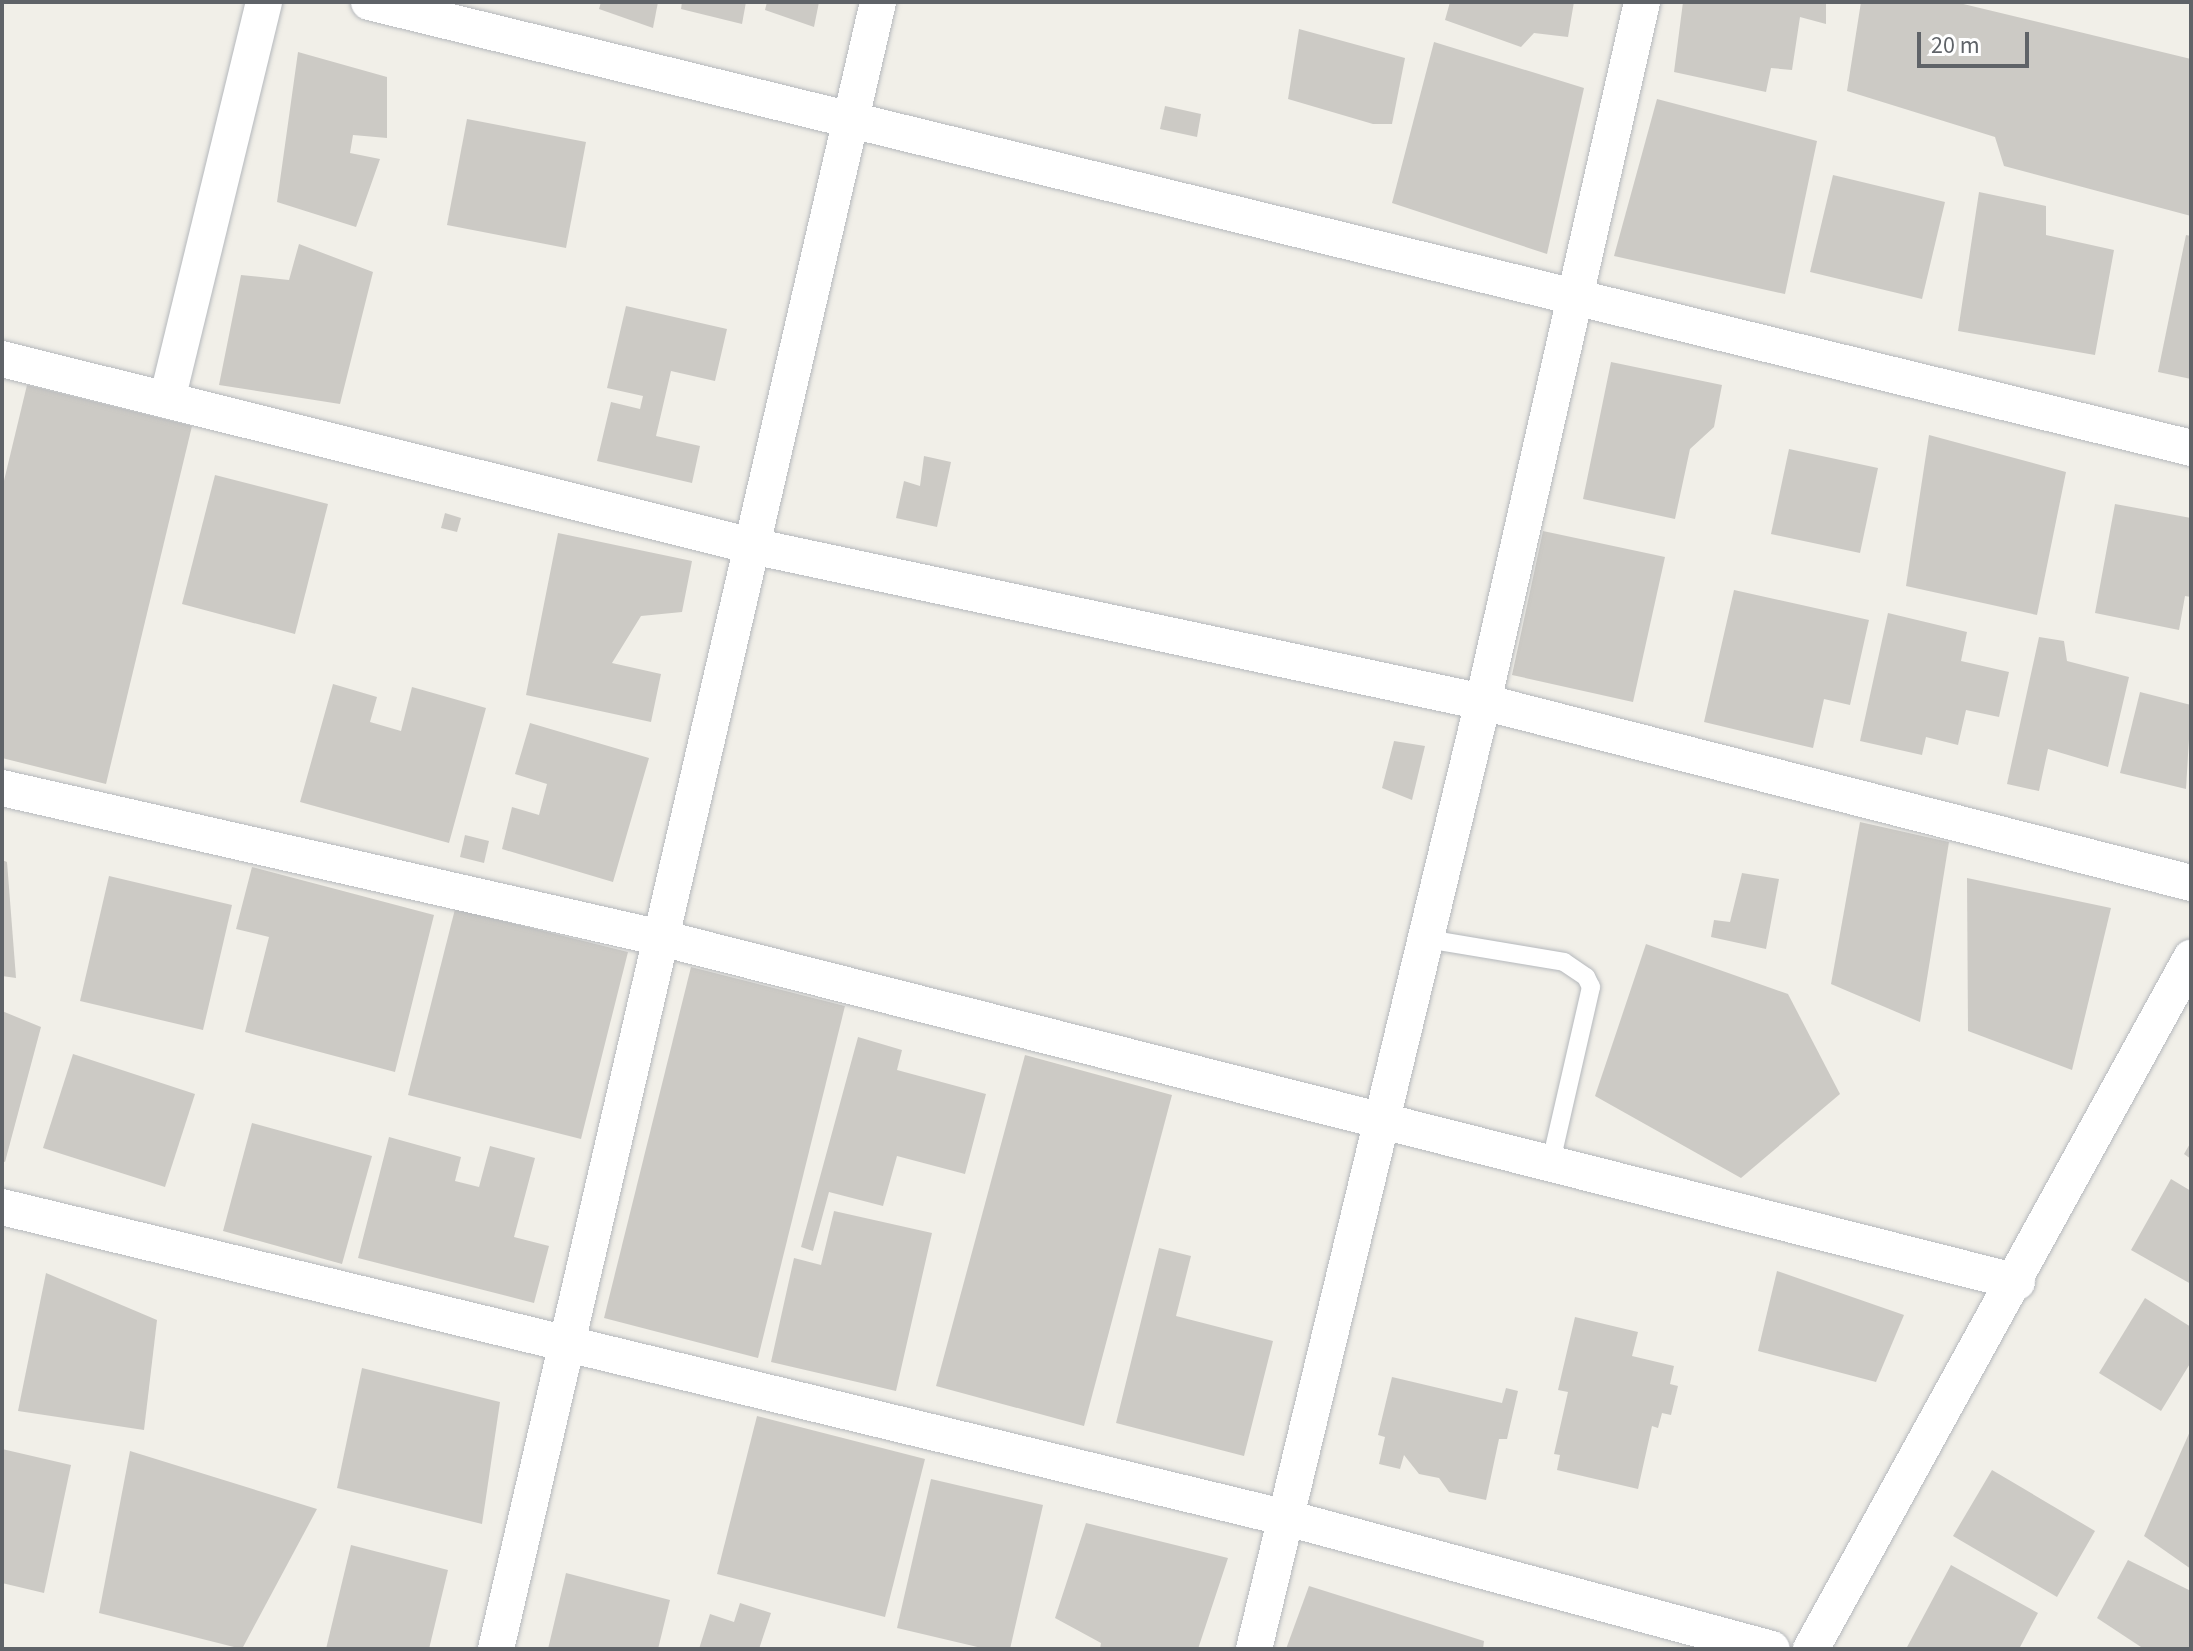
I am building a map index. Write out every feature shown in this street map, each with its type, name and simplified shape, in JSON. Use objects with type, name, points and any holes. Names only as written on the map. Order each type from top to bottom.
[{"type":"street","points":[[167,400],[264,2]]},
{"type":"street","points":[[369,2],[850,123],[2191,448]]},
{"type":"street","points":[[496,1649],[878,2]]},
{"type":"street","points":[[1254,1649],[1483,702],[1642,2]]},
{"type":"street","points":[[2,359],[752,546],[1483,702],[2191,883]]},
{"type":"street","points":[[2,788],[661,938],[1383,1124],[2017,1282]]},
{"type":"street","points":[[1811,1649],[2017,1282],[2191,958]]},
{"type":"street","points":[[2,1207],[566,1347],[1287,1518],[1772,1649]]},
{"type":"lane","points":[[1427,939],[1564,962],[1586,977],[1591,987],[1550,1166]]},
{"type":"building","points":[[601,2],[658,2],[653,28],[599,9]]},
{"type":"building","points":[[682,2],[746,2],[742,24],[681,9]]},
{"type":"building","points":[[767,2],[819,2],[814,27],[765,10]]},
{"type":"building","points":[[1450,2],[1574,2],[1568,37],[1534,33],[1521,47],[1445,20]]},
{"type":"building","points":[[1683,2],[1826,2],[1826,24],[1800,17],[1792,70],[1771,68],[1766,92],[1674,72]]},
{"type":"building","points":[[1861,2],[1955,2],[2191,59],[2191,216],[2004,166],[1995,137],[1847,91]]},
{"type":"building","points":[[1299,29],[1405,58],[1392,124],[1373,124],[1288,99]]},
{"type":"building","points":[[1434,42],[1584,88],[1547,254],[1392,203]]},
{"type":"building","points":[[298,52],[387,77],[387,138],[353,135],[350,153],[380,159],[356,227],[277,202]]},
{"type":"building","points":[[1657,99],[1817,141],[1785,294],[1614,256]]},
{"type":"building","points":[[1165,106],[1201,114],[1197,137],[1160,129]]},
{"type":"building","points":[[467,119],[586,142],[566,248],[447,225]]},
{"type":"building","points":[[1833,175],[1945,202],[1922,299],[1810,272]]},
{"type":"building","points":[[1979,192],[2046,206],[2046,235],[2114,250],[2095,355],[1958,331]]},
{"type":"building","points":[[2186,235],[2191,236],[2191,379],[2158,372]]},
{"type":"building","points":[[299,244],[373,272],[340,404],[219,385],[241,275],[289,280]]},
{"type":"building","points":[[626,306],[727,329],[715,381],[671,371],[656,436],[700,446],[692,483],[597,461],[611,402],[640,409],[643,396],[607,388]]},
{"type":"building","points":[[1611,362],[1722,385],[1714,427],[1690,449],[1675,519],[1583,499]]},
{"type":"building","points":[[27,385],[192,426],[106,784],[2,758],[2,489]]},
{"type":"building","points":[[1929,435],[2066,472],[2037,615],[1906,586]]},
{"type":"building","points":[[1789,449],[1878,468],[1860,553],[1771,534]]},
{"type":"building","points":[[924,456],[951,462],[937,527],[896,518],[904,481],[920,486]]},
{"type":"building","points":[[215,475],[328,504],[295,634],[182,604]]},
{"type":"building","points":[[2115,504],[2191,518],[2191,597],[2185,596],[2179,630],[2095,613]]},
{"type":"building","points":[[445,513],[461,518],[457,532],[441,528]]},
{"type":"building","points":[[1543,531],[1665,557],[1633,702],[1512,675]]},
{"type":"building","points":[[558,533],[692,561],[682,612],[641,616],[612,663],[661,674],[651,722],[526,695]]},
{"type":"building","points":[[1734,590],[1869,620],[1850,705],[1824,699],[1813,748],[1704,722]]},
{"type":"building","points":[[1888,613],[1967,632],[1961,661],[2009,672],[1999,717],[1966,710],[1958,745],[1926,737],[1922,755],[1860,741]]},
{"type":"building","points":[[2039,637],[2064,641],[2067,661],[2129,677],[2108,767],[2048,749],[2039,791],[2007,784]]},
{"type":"building","points":[[333,684],[377,697],[370,722],[401,731],[412,687],[486,708],[449,843],[300,802]]},
{"type":"building","points":[[2140,692],[2191,705],[2186,789],[2120,773]]},
{"type":"building","points":[[530,723],[649,758],[613,882],[502,849],[512,807],[539,815],[547,784],[515,774]]},
{"type":"building","points":[[1394,741],[1425,746],[1412,800],[1382,788]]},
{"type":"building","points":[[1860,822],[1949,842],[1920,1022],[1831,984]]},
{"type":"building","points":[[465,835],[489,841],[484,863],[460,857]]},
{"type":"building","points":[[2,860],[7,862],[16,978],[2,976]]},
{"type":"building","points":[[252,867],[434,915],[395,1072],[245,1032],[269,937],[236,929]]},
{"type":"building","points":[[1742,873],[1779,879],[1766,949],[1711,937],[1714,920],[1730,922]]},
{"type":"building","points":[[109,876],[232,905],[203,1030],[80,1001]]},
{"type":"building","points":[[1967,878],[2111,908],[2072,1070],[1968,1031]]},
{"type":"building","points":[[455,909],[628,952],[581,1139],[408,1095]]},
{"type":"building","points":[[1646,944],[1788,994],[1840,1094],[1741,1178],[1595,1096]]},
{"type":"building","points":[[691,967],[845,1006],[758,1358],[604,1318]]},
{"type":"building","points":[[2,1011],[41,1027],[5,1162],[2,1161]]},
{"type":"building","points":[[858,1037],[902,1050],[897,1070],[986,1094],[965,1174],[897,1156],[883,1206],[829,1192],[813,1251],[801,1247]]},
{"type":"building","points":[[73,1054],[195,1094],[165,1187],[43,1148]]},
{"type":"building","points":[[1025,1055],[1172,1095],[1084,1426],[936,1386]]},
{"type":"building","points":[[252,1123],[372,1156],[342,1264],[223,1231]]},
{"type":"building","points":[[389,1137],[461,1157],[455,1181],[479,1187],[490,1146],[535,1158],[514,1237],[549,1246],[534,1303],[358,1258]]},
{"type":"building","points":[[2191,1142],[2191,1159],[2184,1154]]},
{"type":"building","points":[[2171,1179],[2191,1191],[2191,1284],[2131,1250]]},
{"type":"building","points":[[834,1211],[932,1233],[896,1391],[771,1362],[794,1258],[821,1265]]},
{"type":"building","points":[[1159,1248],[1191,1256],[1176,1316],[1273,1341],[1244,1456],[1116,1423]]},
{"type":"building","points":[[1777,1271],[1904,1315],[1876,1382],[1758,1351]]},
{"type":"building","points":[[46,1273],[157,1320],[144,1430],[18,1411]]},
{"type":"building","points":[[2145,1298],[2191,1327],[2191,1362],[2161,1411],[2099,1373]]},
{"type":"building","points":[[1575,1317],[1638,1332],[1632,1356],[1674,1366],[1670,1384],[1678,1386],[1671,1415],[1662,1413],[1658,1428],[1652,1426],[1638,1489],[1557,1470],[1560,1455],[1554,1454],[1568,1392],[1558,1390]]},
{"type":"building","points":[[362,1368],[500,1402],[482,1524],[337,1488]]},
{"type":"building","points":[[1392,1377],[1502,1403],[1506,1388],[1518,1391],[1507,1439],[1499,1439],[1486,1500],[1449,1492],[1439,1478],[1419,1474],[1404,1455],[1400,1469],[1379,1464],[1385,1437],[1378,1435]]},
{"type":"building","points":[[757,1416],[925,1459],[885,1617],[717,1574]]},
{"type":"building","points":[[2191,1429],[2191,1569],[2144,1536]]},
{"type":"building","points":[[2,1449],[71,1465],[44,1593],[2,1583]]},
{"type":"building","points":[[130,1451],[317,1509],[242,1649],[99,1613]]},
{"type":"building","points":[[1992,1470],[2095,1531],[2057,1597],[1953,1536]]},
{"type":"building","points":[[931,1479],[1043,1505],[1010,1649],[986,1649],[897,1628]]},
{"type":"building","points":[[1086,1523],[1228,1558],[1198,1649],[1100,1649],[1101,1643],[1055,1618]]},
{"type":"building","points":[[351,1545],[448,1570],[429,1649],[326,1649]]},
{"type":"building","points":[[2128,1560],[2191,1591],[2191,1649],[2144,1649],[2097,1618]]},
{"type":"building","points":[[1951,1565],[2038,1613],[2019,1649],[1906,1649]]},
{"type":"building","points":[[566,1573],[670,1600],[658,1649],[548,1649]]},
{"type":"building","points":[[1309,1586],[1484,1641],[1483,1649],[1286,1649]]},
{"type":"building","points":[[740,1603],[771,1613],[759,1649],[699,1649],[710,1614],[734,1622]]}]
